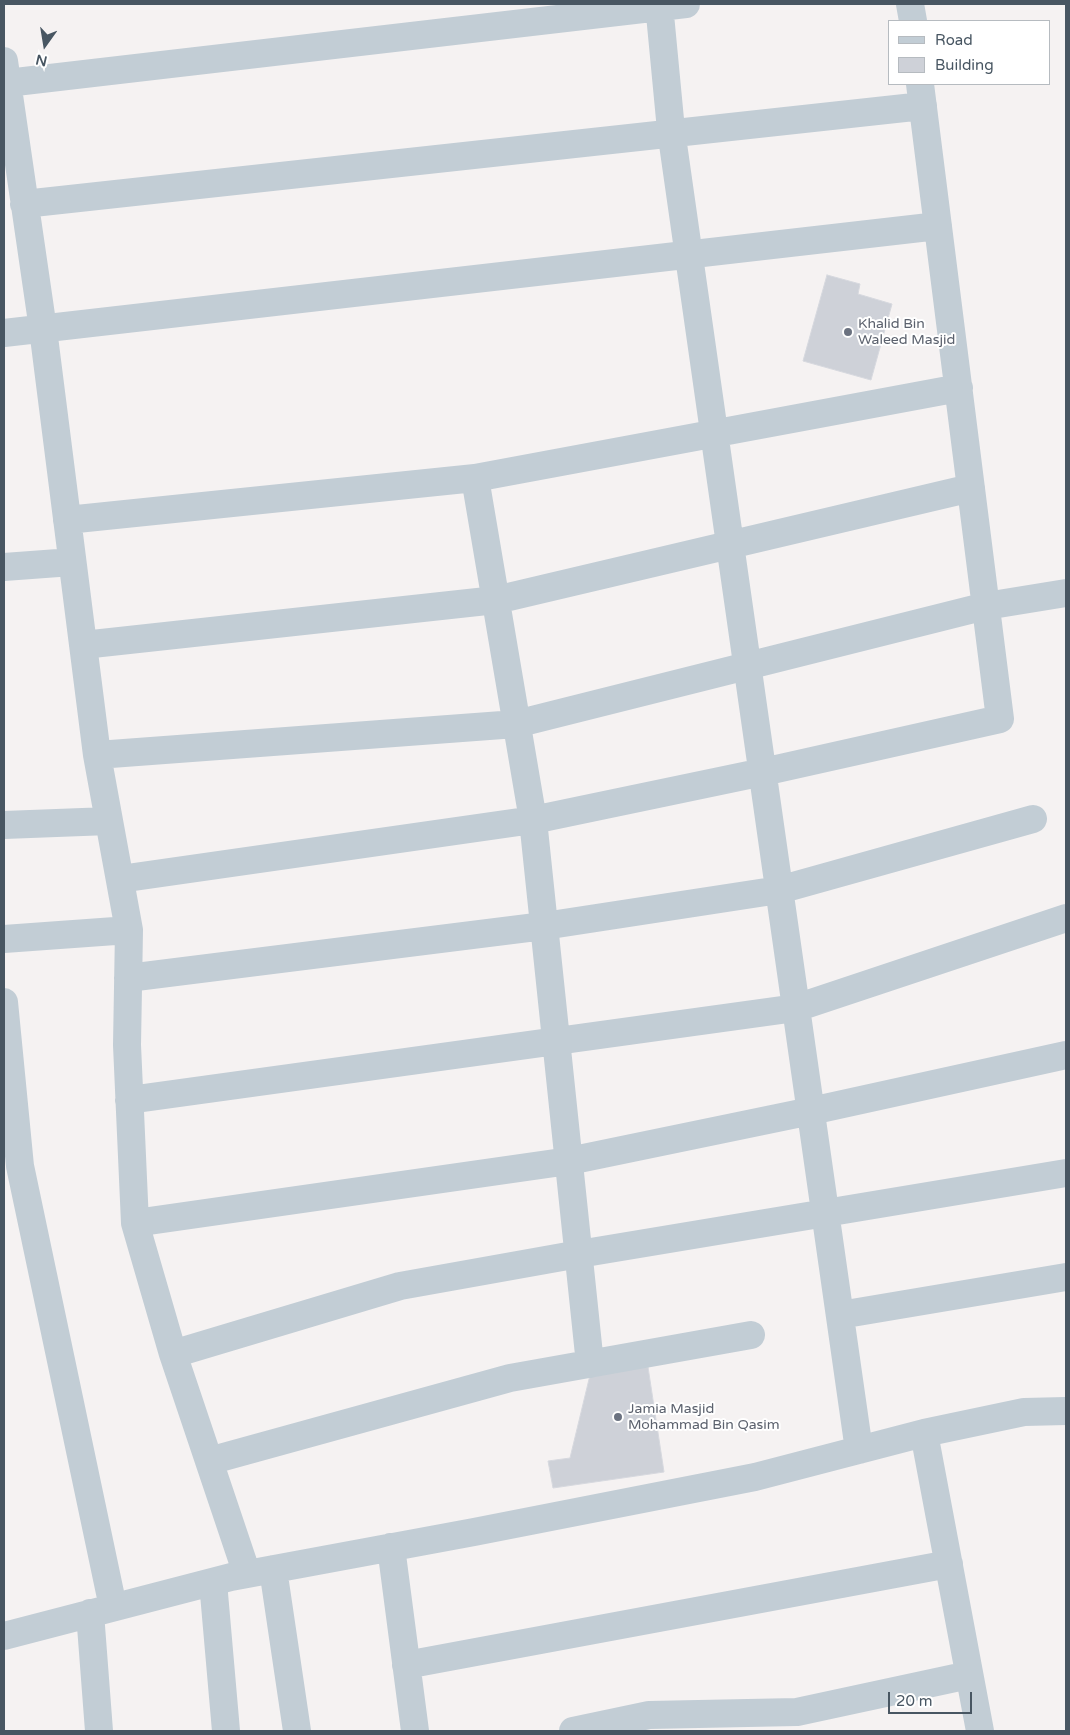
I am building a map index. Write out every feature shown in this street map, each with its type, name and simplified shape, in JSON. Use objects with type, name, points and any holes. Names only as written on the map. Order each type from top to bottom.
[{"type":"street","points":[[297,1731],[260,1572],[209,1461],[173,1354],[135,1223],[127,1044],[129,930],[97,755],[43,329],[6,72],[659,5],[686,4]]},
{"type":"street","points":[[910,4],[912,20]]},
{"type":"street","points":[[659,5],[672,133],[859,1450]]},
{"type":"street","points":[[24,204],[672,133],[922,95],[1000,719],[763,772],[533,820],[120,879]]},
{"type":"street","points":[[4,333],[938,226]]},
{"type":"street","points":[[67,520],[475,478],[959,388]]},
{"type":"street","points":[[475,478],[533,820],[590,1364]]},
{"type":"street","points":[[83,645],[496,600],[971,488]]},
{"type":"street","points":[[4,567],[72,562]]},
{"type":"street","points":[[97,755],[516,724],[986,606],[1066,593]]},
{"type":"street","points":[[128,978],[544,926],[780,890],[1033,819]]},
{"type":"street","points":[[4,825],[109,821]]},
{"type":"street","points":[[129,1100],[796,1008],[1066,918]]},
{"type":"street","points":[[4,939],[129,930]]},
{"type":"street","points":[[4,1002],[11,1145],[20,1166],[102,1610],[99,1731]]},
{"type":"street","points":[[135,1223],[569,1161],[811,1111],[1066,1055]]},
{"type":"street","points":[[173,1354],[400,1286],[579,1254],[1066,1173]]},
{"type":"street","points":[[840,1314],[1066,1277]]},
{"type":"street","points":[[209,1461],[510,1378],[751,1335]]},
{"type":"street","points":[[4,1636],[213,1582],[260,1572],[755,1478],[924,1433],[1024,1412],[1066,1411]]},
{"type":"street","points":[[924,1433],[980,1731]]},
{"type":"street","points":[[392,1547],[415,1731]]},
{"type":"street","points":[[406,1665],[948,1564]]},
{"type":"street","points":[[213,1582],[226,1731]]},
{"type":"street","points":[[573,1731],[648,1715],[798,1712],[969,1675]]},
{"type":"building","name":"Khalid Bin Waleed Masjid","points":[[827,275],[860,284],[858,294],[892,304],[871,380],[803,361]]},
{"type":"building","name":"Jamia Masjid Mohammad Bin Qasim","points":[[648,1367],[664,1472],[553,1488],[548,1461],[570,1458],[590,1375]]},
{"type":"place","name":"Khalid Bin Waleed Masjid","points":[[848,332]]},
{"type":"place","name":"Jamia Masjid Mohammad Bin Qasim","points":[[618,1417]]}]
